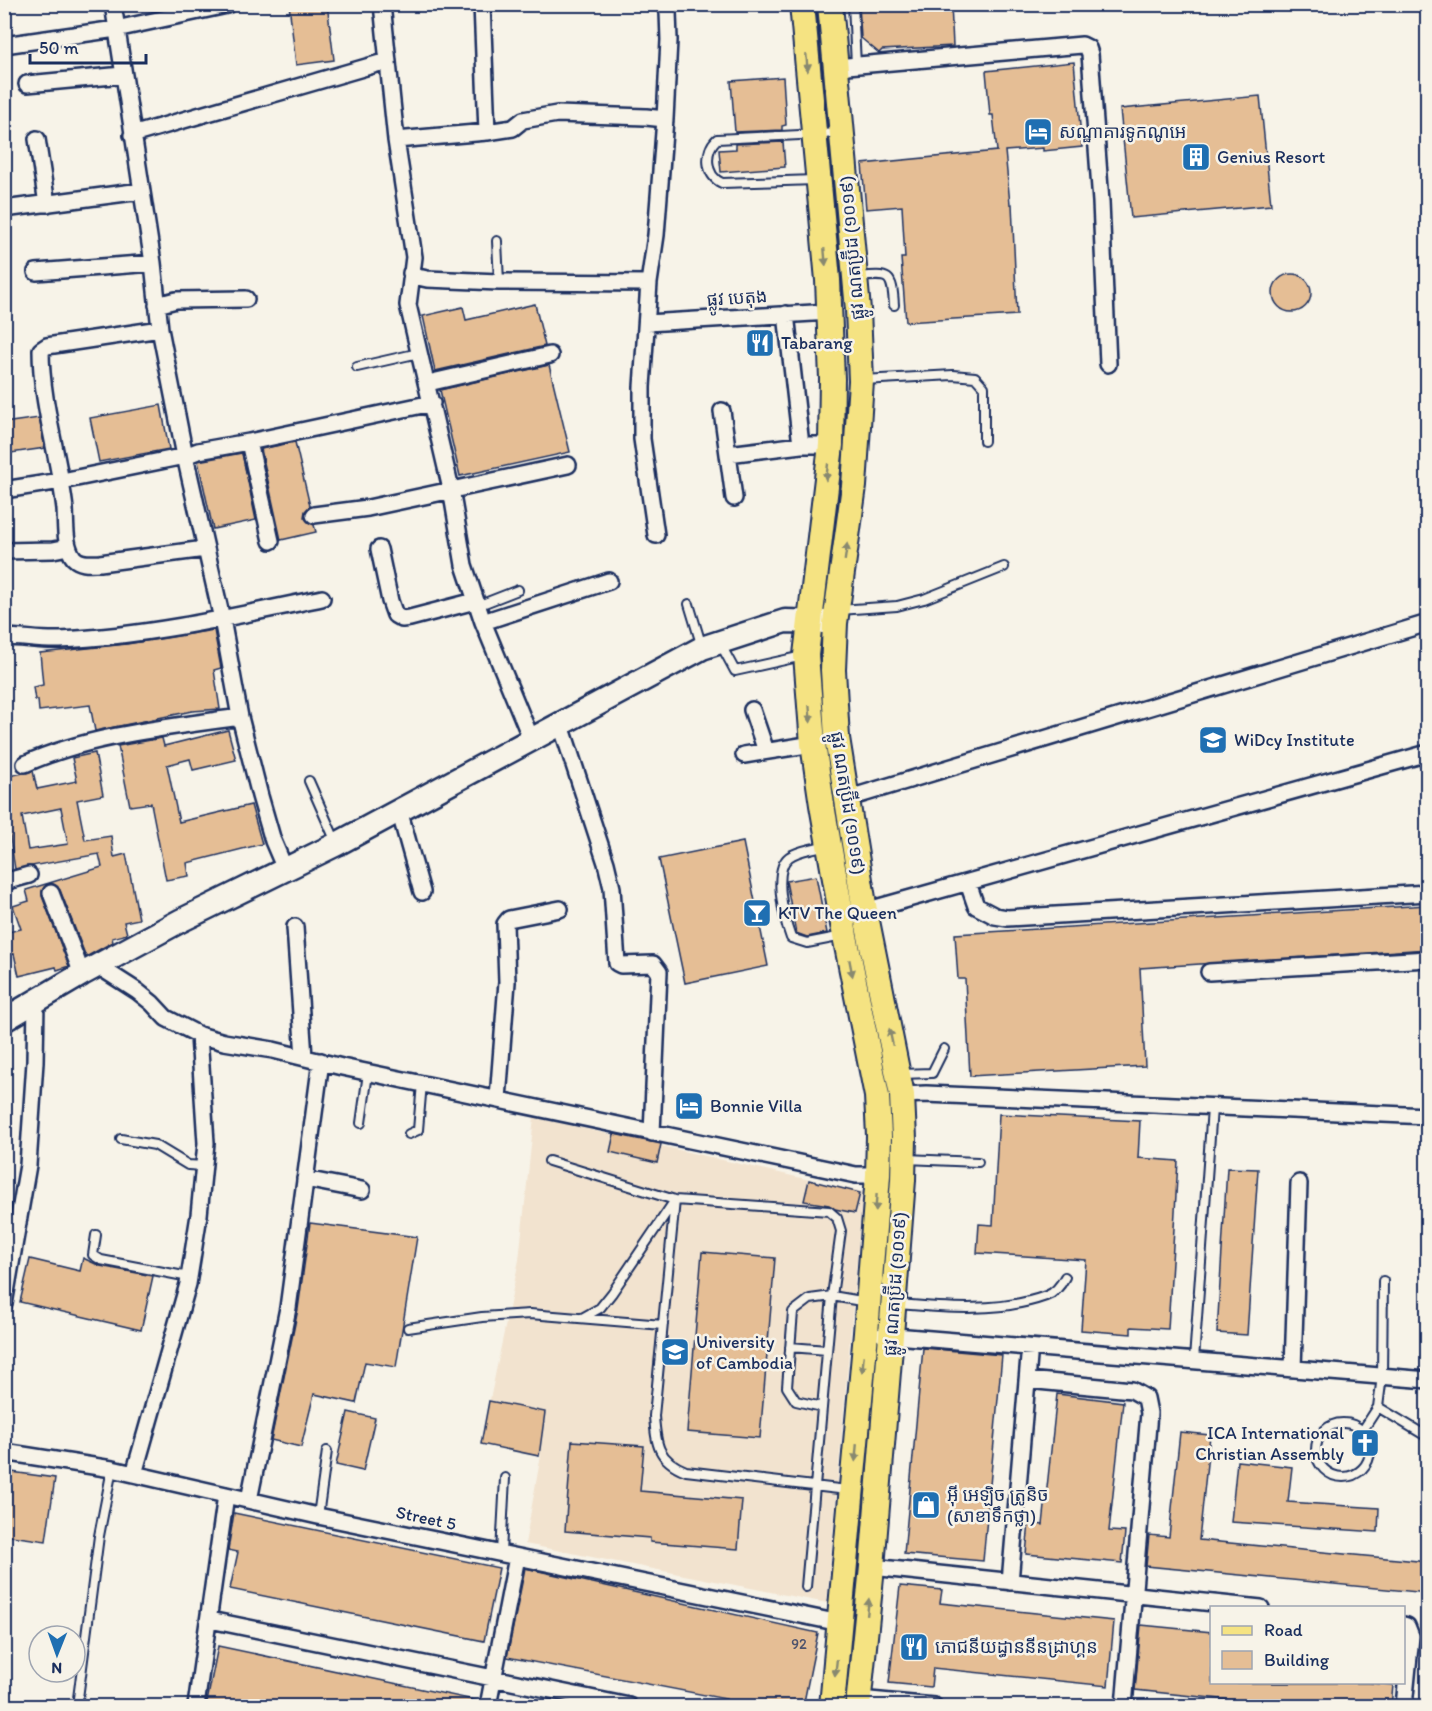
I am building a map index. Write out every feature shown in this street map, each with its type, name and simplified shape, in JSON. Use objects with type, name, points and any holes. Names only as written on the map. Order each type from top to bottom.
[{"type":"main road","name":"ផ្លូវ ណតប្រ៊ីដ (១០១៩)","points":[[802,4],[830,312],[832,379],[831,445],[806,655],[813,744],[828,844],[876,1096],[881,1303],[891,1335],[859,1703]]},
{"type":"main road","name":"ផ្លូវ ណតប្រ៊ីដ (១០១៩)","points":[[830,4],[846,66],[842,133],[855,278],[861,381],[855,486],[837,617],[833,670],[837,738],[865,910],[900,1085],[904,1159],[881,1303],[866,1333],[832,1707]]},
{"type":"street","points":[[113,4],[153,263],[160,329],[185,456],[222,619],[240,717],[273,841],[285,869]]},
{"type":"street","points":[[382,4],[396,140],[414,257],[408,305],[451,489],[464,565],[483,622],[532,741]]},
{"type":"street","points":[[482,4],[487,132]]},
{"type":"street","points":[[656,536],[642,439],[642,387],[649,283],[656,236],[665,119],[669,40],[668,12],[665,4]]},
{"type":"street","points":[[4,45],[116,28],[227,5]]},
{"type":"street","points":[[846,66],[1082,45],[1088,48],[1101,202],[1108,364]]},
{"type":"street","points":[[132,135],[387,61]]},
{"type":"street","points":[[27,84],[123,75]]},
{"type":"street","points":[[396,140],[513,128],[523,120],[557,114],[665,119]]},
{"type":"street","points":[[37,139],[47,204]]},
{"type":"street","points":[[4,209],[141,191]]},
{"type":"street","points":[[36,272],[153,263]]},
{"type":"street","points":[[411,273],[427,279],[649,283]]},
{"type":"street","points":[[157,305],[176,300],[246,299]]},
{"type":"street","name":"ផ្លូវ បេតុង","points":[[647,323],[830,312]]},
{"type":"street","points":[[786,315],[801,445]]},
{"type":"street","points":[[160,329],[47,346],[40,350],[62,481],[68,547],[75,559],[84,563],[109,562],[205,549]]},
{"type":"street","points":[[428,383],[550,355]]},
{"type":"street","points":[[4,490],[62,481],[432,404]]},
{"type":"street","points":[[722,411],[734,498]]},
{"type":"street","points":[[249,442],[271,541]]},
{"type":"street","points":[[728,454],[801,445],[831,445]]},
{"type":"street","points":[[314,515],[368,508],[568,465]]},
{"type":"street","points":[[4,551],[53,550],[68,547]]},
{"type":"street","points":[[379,549],[390,601],[395,615],[402,619],[476,603]]},
{"type":"street","points":[[483,622],[609,581]]},
{"type":"street","points":[[4,637],[57,640],[113,636],[222,619],[322,598]]},
{"type":"street","points":[[4,1020],[180,921],[337,844],[711,645],[785,621],[809,621],[837,617]]},
{"type":"street","points":[[846,800],[1428,623]]},
{"type":"street","points":[[752,710],[766,751]]},
{"type":"street","points":[[24,764],[51,752],[94,742],[240,717]]},
{"type":"street","points":[[561,725],[612,888],[617,963],[621,965],[653,964],[659,972],[652,1133]]},
{"type":"street","points":[[744,755],[813,744]]},
{"type":"street","points":[[865,910],[1428,753]]},
{"type":"street","points":[[399,810],[422,892]]},
{"type":"street","points":[[4,882],[29,875]]},
{"type":"street","points":[[968,883],[976,906],[995,916],[1007,918],[1428,893]]},
{"type":"street","points":[[51,893],[90,970],[137,991],[166,1018],[199,1035],[652,1133],[856,1175],[878,1175]]},
{"type":"street","points":[[498,1099],[507,982],[506,924],[508,919],[560,909]]},
{"type":"street","points":[[295,927],[304,1057]]},
{"type":"street","points":[[1209,972],[1428,959]]},
{"type":"street","points":[[4,1304],[28,1165],[36,1001]]},
{"type":"street","points":[[134,1474],[189,1277],[199,1215],[206,1143],[199,1035]]},
{"type":"street","points":[[249,1500],[288,1308],[321,1061]]},
{"type":"street","points":[[900,1085],[926,1094],[1428,1116]]},
{"type":"street","points":[[305,1179],[362,1190]]},
{"type":"street","points":[[1293,1368],[1299,1183]]},
{"type":"street","points":[[866,1333],[1030,1352],[1194,1360],[1428,1380]]},
{"type":"street","points":[[1010,1582],[1030,1352]]},
{"type":"street","points":[[1027,1380],[1132,1390],[1146,1398],[1149,1413],[1124,1707]]},
{"type":"street","name":"Street 5","points":[[4,1452],[112,1469],[318,1516],[840,1623]]},
{"type":"street","points":[[196,1707],[226,1495]]},
{"type":"street","points":[[488,1707],[517,1557]]},
{"type":"street","points":[[872,1567],[1243,1606]]},
{"type":"street","points":[[210,1620],[629,1707]]},
{"type":"street","points":[[1404,1707],[1411,1636],[1405,1625]]},
{"type":"street","points":[[859,1703],[934,1707]]},
{"type":"lane","points":[[846,66],[853,4]]},
{"type":"lane","points":[[818,180],[722,183],[714,180],[710,173],[708,154],[710,145],[717,139],[842,133]]},
{"type":"lane","points":[[497,241],[499,282]]},
{"type":"lane","points":[[855,278],[882,275],[888,277],[892,282],[894,305]]},
{"type":"lane","points":[[357,367],[419,353]]},
{"type":"lane","points":[[861,381],[952,375],[975,378],[984,387],[984,441]]},
{"type":"lane","points":[[837,617],[924,599],[1004,567]]},
{"type":"lane","points":[[476,603],[518,590]]},
{"type":"lane","points":[[689,604],[711,645],[735,671],[806,655]]},
{"type":"lane","points":[[309,781],[337,844]]},
{"type":"lane","points":[[828,844],[791,855],[782,865],[780,878],[786,925],[791,938],[807,943],[845,936]]},
{"type":"lane","points":[[900,1085],[932,1073],[944,1049]]},
{"type":"lane","points":[[361,1123],[368,1072]]},
{"type":"lane","points":[[409,1134],[418,1130],[422,1083]]},
{"type":"lane","points":[[1194,1360],[1212,1108]]},
{"type":"lane","points":[[121,1139],[155,1145],[188,1165],[203,1166]]},
{"type":"lane","points":[[904,1159],[978,1162]]},
{"type":"lane","points":[[549,1161],[675,1200],[829,1211],[837,1218],[842,1231],[832,1296],[806,1587]]},
{"type":"lane","points":[[582,1318],[600,1308],[612,1293],[675,1200]]},
{"type":"lane","points":[[675,1200],[654,1416],[656,1436],[662,1455],[675,1467],[686,1471],[815,1488],[853,1490]]},
{"type":"lane","points":[[96,1235],[93,1255],[101,1260],[189,1277]]},
{"type":"lane","points":[[822,1407],[796,1401],[787,1388],[793,1312],[810,1299],[832,1296],[881,1303],[957,1308],[1006,1305],[1048,1296],[1061,1285],[1065,1277]]},
{"type":"lane","points":[[1363,1430],[1378,1407],[1382,1376],[1383,1281]]},
{"type":"lane","points":[[408,1328],[482,1317],[530,1314],[663,1325]]},
{"type":"lane","points":[[790,1347],[827,1350]]},
{"type":"lane","points":[[1378,1407],[1428,1437]]},
{"type":"lane","points":[[1346,1422],[1363,1430],[1371,1447],[1370,1457],[1360,1471],[1353,1475],[1337,1476],[1323,1468],[1318,1461],[1317,1442],[1328,1427],[1346,1422]]},
{"type":"lane","points":[[318,1516],[327,1451]]},
{"type":"lane","points":[[77,1707],[99,1536],[112,1469]]},
{"type":"lane","points":[[501,1553],[505,1479]]},
{"type":"shaded area","name":"University of Cambodia","points":[[534,1117],[863,1192],[827,1603],[525,1544],[541,1455],[481,1443],[519,1260]]},
{"type":"building","points":[[289,4],[327,4],[334,60],[296,65]]},
{"type":"building","points":[[859,4],[951,4],[953,46],[882,50],[879,53],[861,38]]},
{"type":"building","points":[[1074,62],[1082,147],[1043,151],[1043,148],[1005,151],[1010,204],[1012,204],[1017,315],[906,322],[901,258],[905,258],[902,206],[866,209],[862,164],[997,151],[993,115],[990,115],[986,71]]},
{"type":"building","points":[[783,77],[786,125],[782,126],[782,130],[735,132],[731,81]]},
{"type":"building","name":"Genius Resort","points":[[1260,96],[1271,205],[1131,218],[1120,109]]},
{"type":"building","points":[[783,142],[785,167],[721,172],[719,150],[736,149],[736,144]]},
{"type":"building","points":[[1292,274],[1306,279],[1311,293],[1306,307],[1292,312],[1278,307],[1273,293],[1278,279]]},
{"type":"building","points":[[535,304],[545,346],[435,371],[423,316],[463,307],[466,320]]},
{"type":"building","points":[[549,365],[570,452],[460,476],[440,390]]},
{"type":"building","points":[[161,405],[169,449],[99,462],[90,418]]},
{"type":"building","points":[[39,418],[45,448],[4,454],[4,423]]},
{"type":"building","points":[[295,442],[310,506],[305,511],[304,517],[314,525],[316,532],[281,540],[261,449]]},
{"type":"building","points":[[242,453],[256,520],[213,529],[198,461]]},
{"type":"building","points":[[214,630],[221,668],[214,670],[220,709],[192,711],[95,731],[90,705],[39,711],[33,687],[43,685],[40,653],[127,644]]},
{"type":"building","points":[[228,730],[236,760],[193,770],[190,759],[167,765],[179,822],[251,805],[262,844],[187,863],[189,876],[166,880],[151,803],[130,806],[118,746],[162,738],[164,746]]},
{"type":"building","points":[[95,753],[103,795],[77,800],[85,840],[111,836],[114,857],[126,854],[139,919],[124,922],[127,934],[112,938],[113,942],[86,957],[60,890],[53,884],[47,884],[42,891],[42,896],[69,966],[19,976],[14,954],[4,956],[4,933],[21,929],[13,906],[29,901],[26,890],[102,867],[99,854],[15,869],[8,826],[4,826],[4,777],[33,771],[37,789],[77,781],[72,758]],"holes":[[[61,808],[68,844],[28,850],[22,816]]]},
{"type":"building","points":[[743,842],[768,966],[685,983],[659,859]]},
{"type":"building","points":[[816,876],[827,933],[807,937],[796,933],[786,881]]},
{"type":"building","points":[[1428,905],[1428,949],[1140,968],[1145,1066],[970,1076],[965,979],[958,979],[955,934]]},
{"type":"building","points":[[999,1114],[1140,1121],[1138,1158],[1178,1161],[1168,1329],[1131,1327],[1131,1334],[1081,1330],[1086,1260],[977,1253],[979,1224],[993,1225]]},
{"type":"building","points":[[614,1134],[661,1144],[657,1163],[610,1152]]},
{"type":"building","points":[[1227,1168],[1258,1169],[1247,1335],[1217,1333]]},
{"type":"building","points":[[809,1180],[860,1193],[855,1213],[835,1209],[829,1205],[804,1201]]},
{"type":"building","points":[[310,1223],[417,1237],[396,1367],[365,1362],[356,1403],[314,1394],[301,1447],[271,1440],[298,1309]]},
{"type":"building","points":[[702,1252],[775,1258],[760,1438],[687,1432]]},
{"type":"building","points":[[83,1258],[100,1266],[153,1276],[141,1330],[20,1302],[30,1259],[80,1271]]},
{"type":"building","points":[[923,1348],[1002,1355],[983,1561],[904,1554]]},
{"type":"building","points":[[1057,1394],[1123,1402],[1109,1531],[1125,1532],[1122,1563],[1026,1554],[1029,1523],[1043,1525]]},
{"type":"building","points":[[489,1401],[545,1412],[539,1456],[481,1444]]},
{"type":"building","points":[[348,1412],[375,1418],[363,1471],[336,1465]]},
{"type":"building","points":[[1180,1432],[1210,1435],[1199,1540],[1428,1562],[1428,1593],[1146,1566],[1149,1535],[1169,1537]]},
{"type":"building","points":[[572,1441],[644,1446],[640,1491],[742,1500],[738,1549],[650,1542],[650,1538],[565,1531]]},
{"type":"building","points":[[1237,1461],[1292,1467],[1288,1502],[1379,1508],[1378,1532],[1231,1522]]},
{"type":"building","points":[[4,1471],[55,1478],[46,1541],[4,1535]]},
{"type":"building","points":[[234,1513],[499,1568],[484,1641],[230,1589],[238,1552],[228,1550]]},
{"type":"building","points":[[525,1568],[818,1633],[803,1707],[725,1707],[726,1699],[507,1657]]},
{"type":"building","points":[[900,1586],[942,1590],[940,1603],[1114,1621],[1108,1686],[933,1668],[931,1687],[889,1683]]},
{"type":"building","points":[[1141,1625],[1210,1632],[1210,1684],[1393,1685],[1391,1707],[1299,1707],[1135,1690]]},
{"type":"building","points":[[218,1646],[479,1701],[479,1707],[206,1707]]},
{"type":"place","name":"សណ្ឋាគារទូកណូអេ","points":[[1038,132]]},
{"type":"place","name":"Genius Resort","points":[[1196,157]]},
{"type":"place","name":"Tabarang","points":[[760,343]]},
{"type":"place","name":"WiDcy Institute","points":[[1213,740]]},
{"type":"place","name":"KTV The Queen","points":[[757,913]]},
{"type":"place","name":"Bonnie Villa","points":[[689,1106]]},
{"type":"place","name":"University of Cambodia","points":[[675,1352]]},
{"type":"place","name":"ICA International Christian Assembly","points":[[1365,1443]]},
{"type":"place","name":"អ៊ី អេឡិច ត្រូនិច (សាខាទឹកថ្លា)","points":[[926,1505]]},
{"type":"place","name":"ភោជនីយដ្ធាននីនដ្រាហ្គន","points":[[914,1647]]}]
